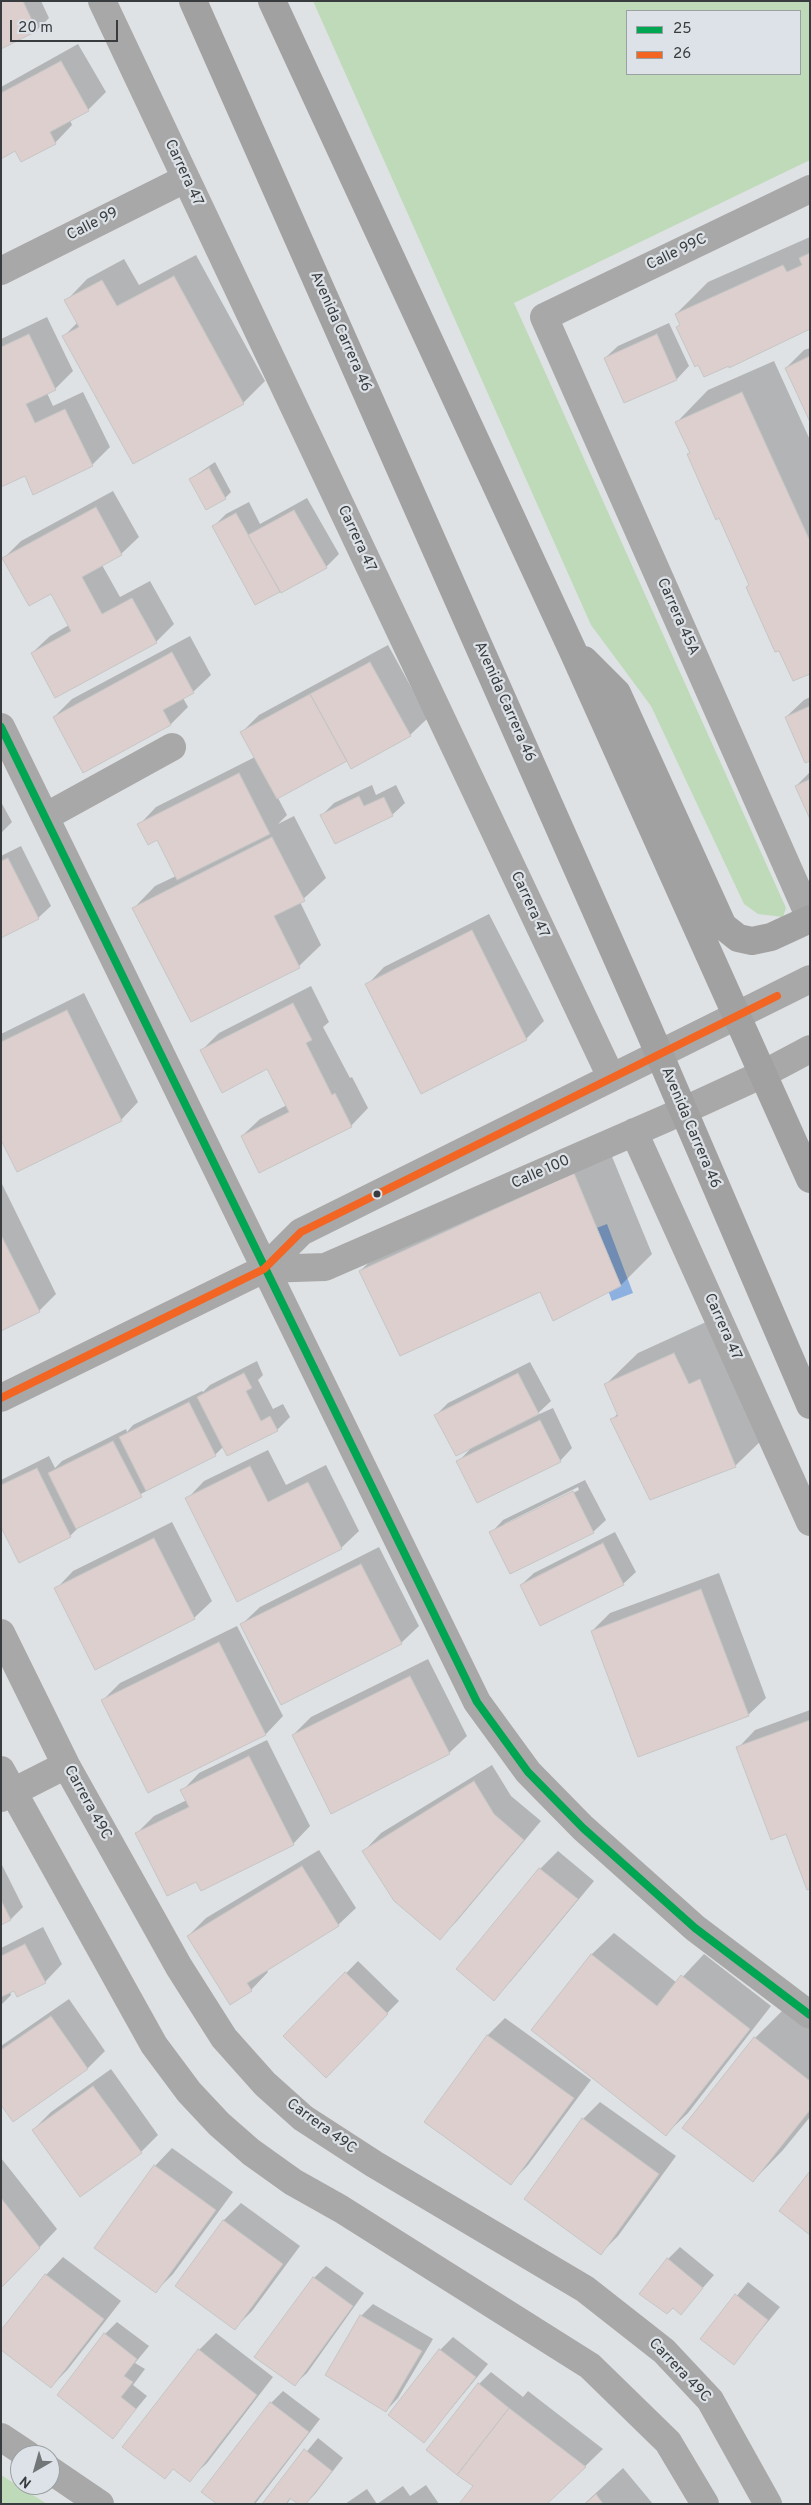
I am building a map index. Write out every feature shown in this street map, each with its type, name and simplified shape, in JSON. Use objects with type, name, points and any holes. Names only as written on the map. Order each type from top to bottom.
[{"type":"main road","name":"Avenida Carrera 46","points":[[193,1],[659,1054],[810,1405]]},
{"type":"main road","points":[[272,1],[572,649],[739,1017],[810,1179]]},
{"type":"main road","points":[[572,649],[617,693],[723,926],[738,938],[752,941],[771,937],[810,918]]},
{"type":"street","name":"Carrera 47","points":[[102,1],[611,1077]]},
{"type":"street","name":"Calle 99","points":[[1,271],[186,179]]},
{"type":"street","name":"Calle 99C","points":[[544,317],[810,189]]},
{"type":"street","name":"Carrera 45A","points":[[544,317],[810,918]]},
{"type":"street","points":[[1,727],[477,1702],[528,1772],[584,1828],[695,1928],[810,2015]]},
{"type":"street","points":[[45,817],[172,747]]},
{"type":"street","name":"Calle 100","points":[[1,1398],[264,1269],[301,1232],[611,1077],[739,1017],[810,979]]},
{"type":"street","name":"Calle 100","points":[[264,1269],[325,1267],[682,1111],[763,1074],[810,1049]]},
{"type":"street","name":"Carrera 47","points":[[634,1132],[810,1522]]},
{"type":"street","name":"Carrera 49C","points":[[1,1633],[66,1765],[179,1967],[224,2038],[265,2084],[303,2118],[374,2164],[585,2289],[664,2351],[710,2400],[768,2504]]},
{"type":"street","points":[[66,1765],[5,1787],[154,2045],[189,2092],[219,2124],[251,2152],[293,2182],[341,2209],[590,2366],[668,2442],[705,2504]]},
{"type":"street","points":[[1,2437],[13,2445]]},
{"type":"street","points":[[60,2477],[100,2504]]},
{"type":"green space","points":[[313,1],[810,1],[810,160],[514,303],[786,908],[783,917],[758,914],[744,904],[651,706],[591,625]]},
{"type":"green space","points":[[1,2475],[10,2481],[10,2495],[33,2495],[47,2504],[1,2504]]},
{"type":"water","points":[[607,1224],[633,1293],[612,1301],[586,1232]]},
{"type":"building","points":[[1,1],[23,1],[37,31],[1,49]]},
{"type":"building","points":[[61,61],[89,111],[50,132],[56,144],[21,162],[15,151],[1,159],[1,93]]},
{"type":"building","points":[[810,253],[810,329],[729,368],[729,366],[704,377],[698,365],[695,367],[676,327],[680,325],[675,314],[783,265],[787,272],[802,265],[799,258]]},
{"type":"building","points":[[174,276],[244,404],[133,464],[62,336],[79,327],[64,300],[102,280],[117,306]]},
{"type":"building","points":[[29,334],[56,390],[26,404],[35,423],[65,409],[93,466],[33,495],[25,476],[1,487],[1,347]]},
{"type":"building","points":[[657,334],[677,380],[624,403],[604,358]]},
{"type":"building","points":[[810,356],[810,422],[785,368]]},
{"type":"building","points":[[742,392],[810,541],[810,674],[793,681],[779,651],[775,652],[746,587],[749,585],[719,518],[716,520],[687,454],[690,453],[675,422]]},
{"type":"building","points":[[209,468],[226,499],[206,510],[189,479]]},
{"type":"building","points":[[96,507],[122,555],[82,577],[102,614],[132,598],[157,643],[55,698],[31,653],[71,631],[51,594],[29,606],[2,558]]},
{"type":"building","points":[[294,510],[327,568],[281,593],[248,535]]},
{"type":"building","points":[[236,513],[280,592],[255,605],[212,526]]},
{"type":"building","points":[[172,652],[194,693],[163,710],[171,725],[83,773],[53,717]]},
{"type":"building","points":[[370,662],[411,736],[351,769],[310,694]]},
{"type":"building","points":[[310,694],[347,761],[277,799],[240,732]]},
{"type":"building","points":[[810,706],[810,761],[805,763],[785,717]]},
{"type":"building","points":[[239,773],[270,834],[177,880],[157,840],[148,845],[137,824]]},
{"type":"building","points":[[810,779],[810,819],[795,786]]},
{"type":"building","points":[[359,796],[364,806],[384,797],[393,816],[335,844],[320,815]]},
{"type":"building","points":[[272,837],[305,901],[274,916],[300,968],[191,1022],[132,908]]},
{"type":"building","points":[[8,858],[39,919],[1,938],[1,861]]},
{"type":"building","points":[[472,930],[527,1040],[421,1094],[365,984]]},
{"type":"building","points":[[293,1003],[312,1040],[306,1043],[332,1095],[335,1093],[352,1127],[259,1173],[241,1136],[289,1112],[267,1069],[222,1093],[200,1050]]},
{"type":"building","points":[[67,1010],[122,1121],[17,1172],[1,1140],[1,1042]]},
{"type":"building","points":[[574,1173],[621,1286],[553,1321],[540,1292],[400,1356],[359,1271]]},
{"type":"building","points":[[1,1235],[40,1312],[1,1331]]},
{"type":"building","points":[[674,1353],[689,1384],[700,1379],[736,1467],[650,1500],[610,1419],[618,1416],[604,1384]]},
{"type":"building","points":[[244,1373],[252,1388],[246,1391],[261,1421],[270,1416],[278,1431],[227,1456],[197,1397]]},
{"type":"building","points":[[518,1373],[539,1414],[456,1456],[434,1415]]},
{"type":"building","points":[[189,1402],[216,1456],[146,1491],[119,1437]]},
{"type":"building","points":[[540,1420],[561,1462],[477,1503],[456,1461]]},
{"type":"building","points":[[113,1441],[142,1497],[76,1529],[48,1473]]},
{"type":"building","points":[[250,1466],[268,1502],[308,1482],[342,1549],[237,1602],[185,1498]]},
{"type":"building","points":[[37,1468],[71,1537],[19,1563],[1,1527],[1,1485]]},
{"type":"building","points":[[573,1491],[594,1533],[510,1574],[489,1532]]},
{"type":"building","points":[[154,1538],[195,1619],[95,1670],[54,1588]]},
{"type":"building","points":[[603,1543],[624,1585],[540,1626],[520,1585]]},
{"type":"building","points":[[361,1564],[402,1644],[281,1705],[240,1624]]},
{"type":"building","points":[[701,1589],[749,1716],[638,1757],[591,1631]]},
{"type":"building","points":[[219,1642],[266,1735],[148,1793],[101,1700]]},
{"type":"building","points":[[410,1676],[450,1754],[331,1814],[292,1735]]},
{"type":"building","points":[[810,1720],[810,1889],[807,1890],[786,1834],[771,1840],[736,1747]]},
{"type":"building","points":[[249,1756],[294,1845],[201,1891],[196,1882],[167,1896],[135,1833],[189,1807],[180,1790]]},
{"type":"building","points":[[474,1781],[494,1814],[524,1840],[440,1940],[394,1901],[362,1851]]},
{"type":"building","points":[[302,1866],[339,1926],[247,1983],[252,1991],[230,2005],[187,1936]]},
{"type":"building","points":[[539,1868],[578,1899],[494,2001],[456,1969]]},
{"type":"building","points":[[1,1900],[11,1920],[1,1925]]},
{"type":"building","points":[[25,1944],[46,1983],[17,1997],[14,1991],[1,1997],[1,1956]]},
{"type":"building","points":[[591,1954],[657,2006],[681,1975],[750,2029],[666,2136],[531,2030]]},
{"type":"building","points":[[345,1972],[388,2014],[326,2078],[283,2036]]},
{"type":"building","points":[[51,2016],[88,2069],[13,2122],[1,2105],[1,2050]]},
{"type":"building","points":[[487,2035],[574,2098],[511,2185],[424,2122]]},
{"type":"building","points":[[754,2037],[810,2081],[810,2110],[753,2182],[682,2128]]},
{"type":"building","points":[[93,2086],[142,2153],[80,2197],[32,2130]]},
{"type":"building","points":[[582,2118],[659,2174],[601,2255],[524,2199]]},
{"type":"building","points":[[154,2165],[216,2210],[156,2293],[94,2248]]},
{"type":"building","points":[[810,2171],[810,2235],[779,2211]]},
{"type":"building","points":[[1,2198],[40,2248],[1,2288]]},
{"type":"building","points":[[223,2220],[283,2264],[235,2330],[175,2286]]},
{"type":"building","points":[[667,2258],[703,2288],[681,2315],[673,2308],[667,2314],[639,2294]]},
{"type":"building","points":[[45,2274],[104,2319],[51,2388],[1,2350],[1,2330]]},
{"type":"building","points":[[313,2277],[353,2306],[295,2386],[254,2357]]},
{"type":"building","points":[[735,2294],[768,2320],[734,2365],[700,2339]]},
{"type":"building","points":[[360,2315],[422,2351],[386,2412],[325,2375]]},
{"type":"building","points":[[104,2333],[137,2359],[124,2376],[133,2382],[121,2397],[136,2409],[113,2439],[57,2395]]},
{"type":"building","points":[[198,2349],[257,2395],[190,2482],[173,2469],[165,2479],[122,2447]]},
{"type":"building","points":[[439,2349],[476,2377],[424,2443],[388,2415]]},
{"type":"building","points":[[478,2383],[509,2408],[457,2475],[426,2450]]},
{"type":"building","points":[[270,2402],[309,2432],[253,2504],[217,2504],[201,2492]]},
{"type":"building","points":[[509,2408],[586,2467],[547,2504],[459,2504],[473,2486],[457,2475]]},
{"type":"building","points":[[304,2449],[332,2471],[306,2504],[298,2504],[290,2498],[286,2504],[262,2504]]},
{"type":"building","points":[[596,2494],[603,2504],[585,2504]]},
{"type":"transit line","name":"25","points":[[1,727],[477,1702],[528,1772],[583,1828],[695,1928],[810,2015]]},
{"type":"transit line","name":"26","points":[[1,1398],[264,1269],[301,1232],[777,996]]}]
